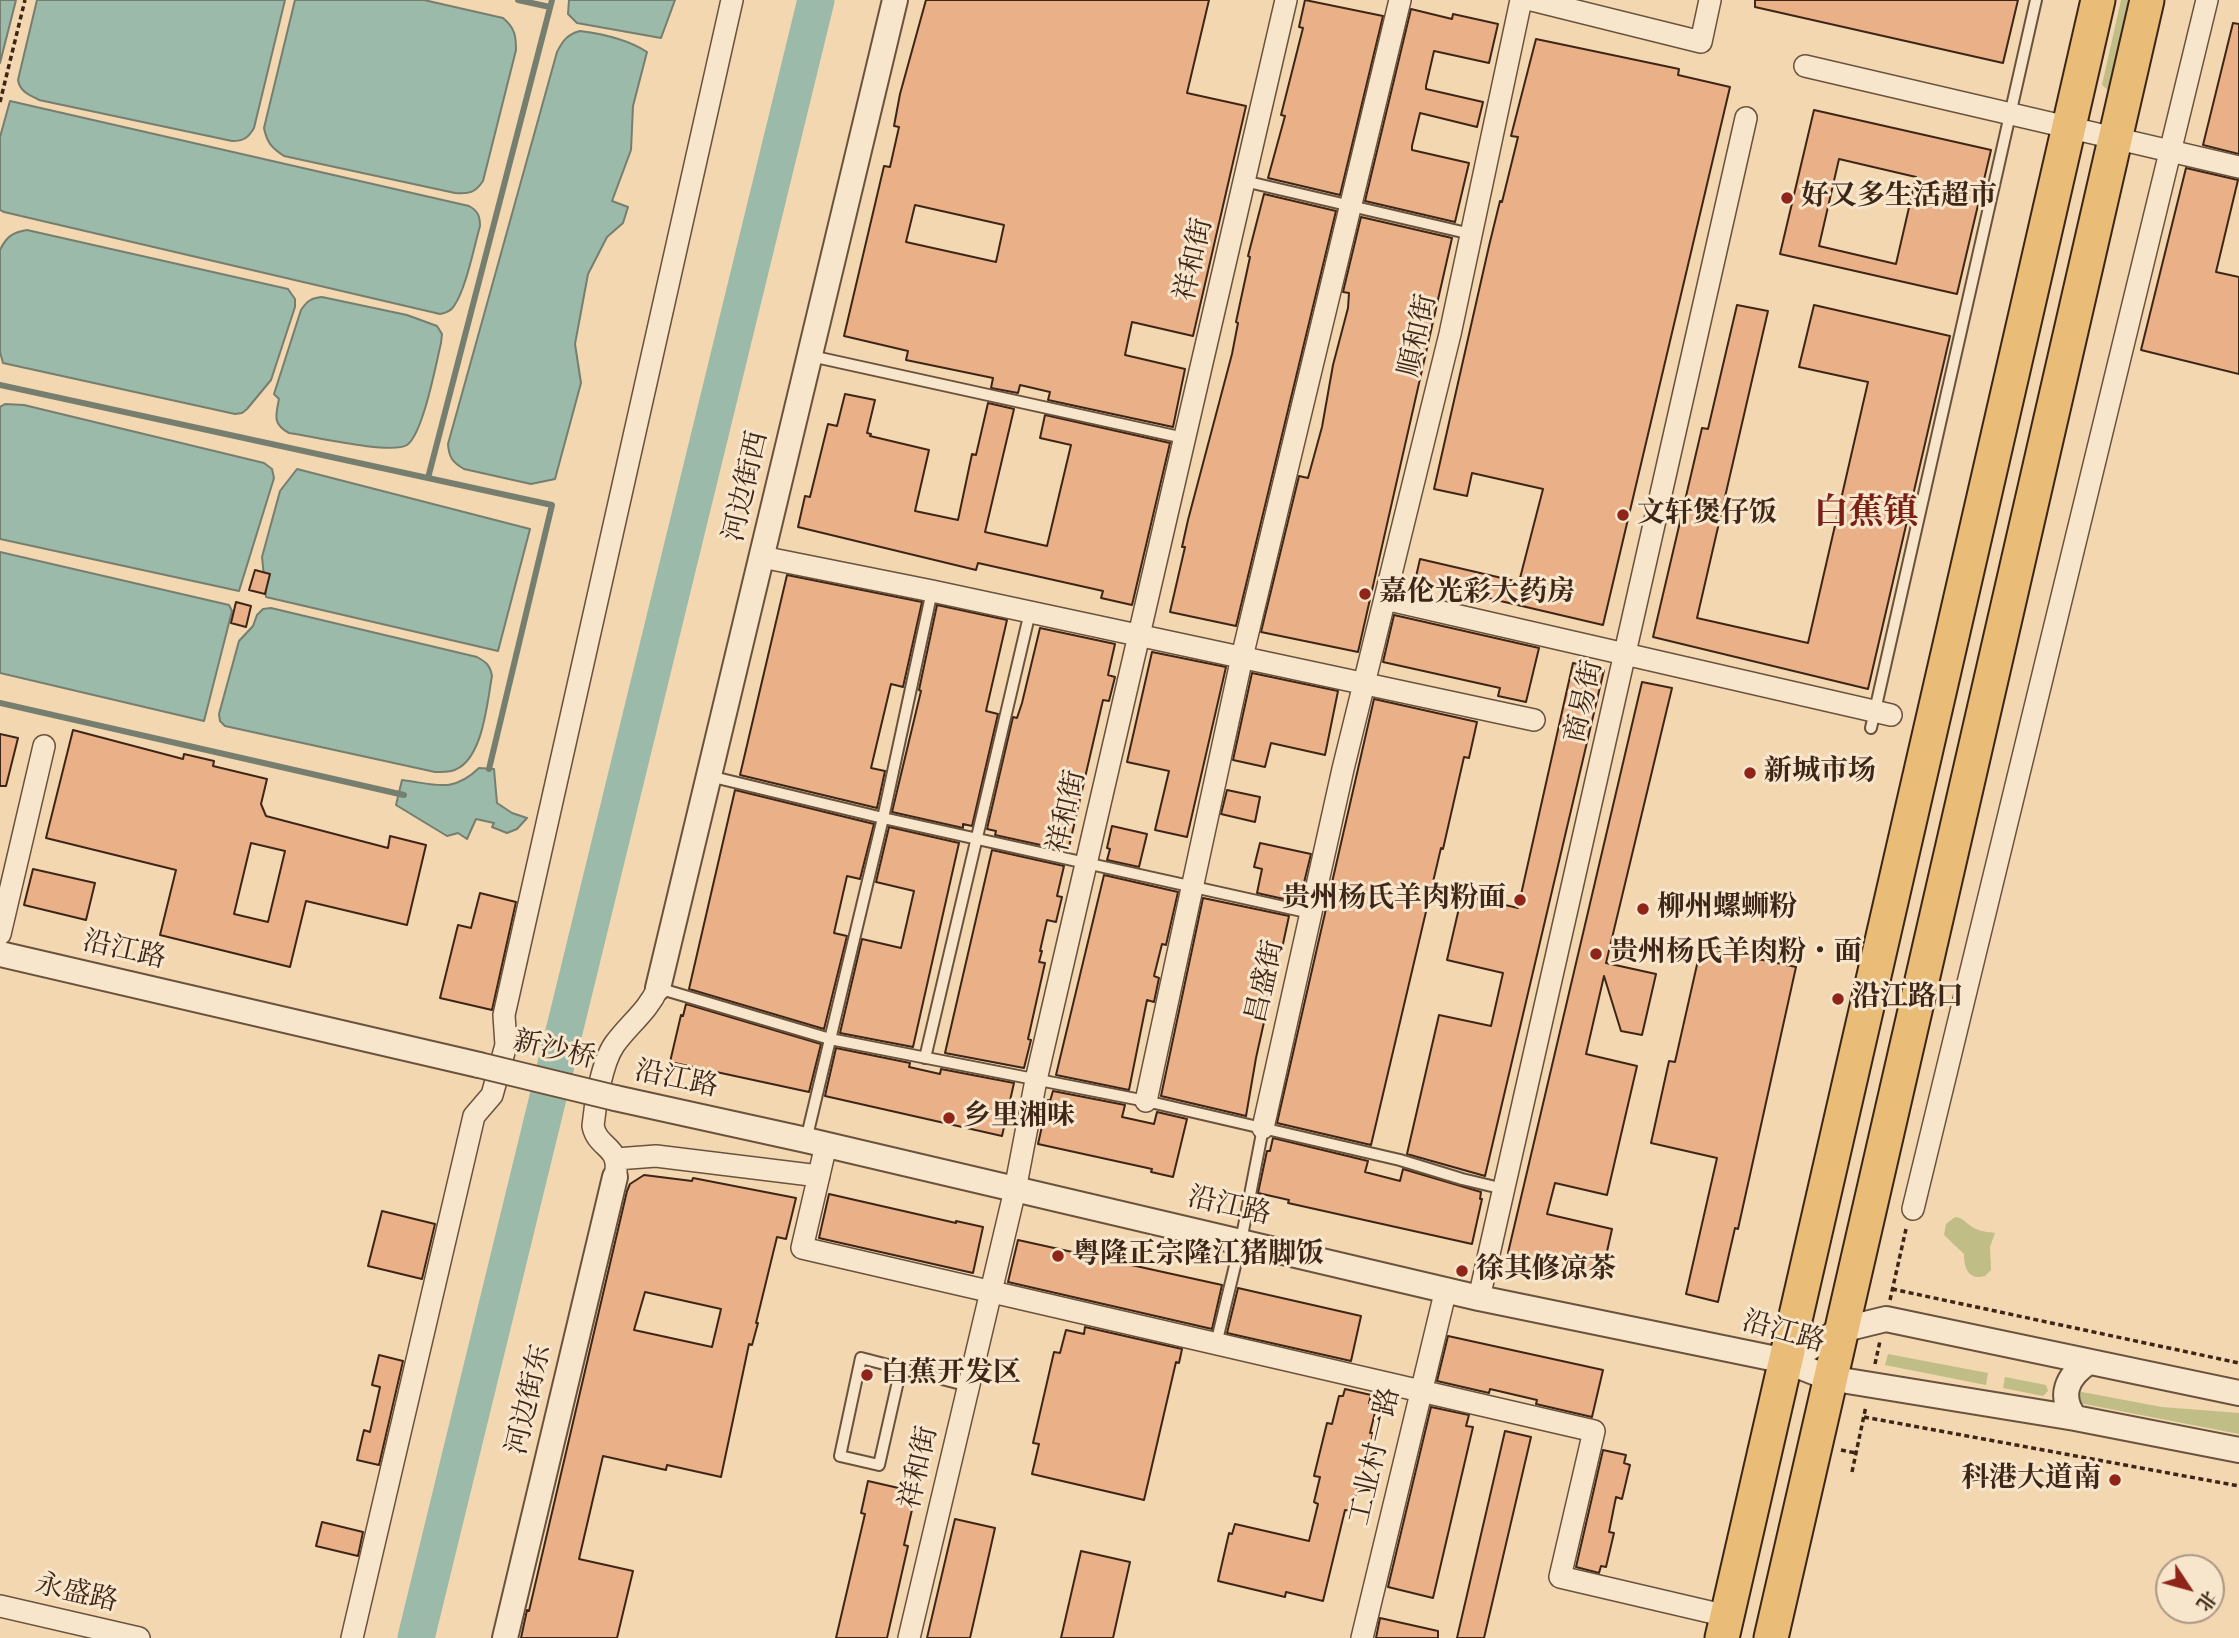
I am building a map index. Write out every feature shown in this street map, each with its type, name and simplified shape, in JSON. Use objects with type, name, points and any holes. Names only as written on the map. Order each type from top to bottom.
[{"type":"highway","points":[[1724,1627],[2098,0]]},
{"type":"highway","points":[[1771,1638],[2147,0]]},
{"type":"street","points":[[352,1638],[474,1116],[492,1095],[506,1045],[505,1015],[732,0]]},
{"type":"street","name":"河边街西","points":[[659,988],[895,0]]},
{"type":"street","name":"祥和街","points":[[909,1638],[1015,1190],[1036,1080],[1286,0]]},
{"type":"street","points":[[1146,1101],[1241,657],[1400,0]]},
{"type":"street","name":"順和街","points":[[1365,684],[1450,334],[1521,0]]},
{"type":"street","points":[[1532,0],[1701,42],[1710,0]]},
{"type":"street","points":[[1911,1214],[2207,0]]},
{"type":"street","points":[[1805,66],[2239,167]]},
{"type":"street","name":"商易街","points":[[1479,1298],[1746,118]]},
{"type":"street","points":[[762,557],[1534,720]]},
{"type":"street","points":[[1385,599],[1891,715]]},
{"type":"street","name":"昌盛街","points":[[1263,1128],[1365,684]]},
{"type":"street","points":[[0,934],[44,746]]},
{"type":"street","name":"沿江路","points":[[0,954],[480,1065]]},
{"type":"street","points":[[659,988],[647,1008],[617,1042],[606,1062],[593,1126],[595,1134],[613,1151],[616,1168],[656,1156],[819,1176]]},
{"type":"street","name":"新沙桥","points":[[480,1065],[615,1098]]},
{"type":"street","name":"沿江路","points":[[615,1098],[816,1142],[1479,1298],[1786,1361],[1829,1378],[2075,1418],[2239,1450]]},
{"type":"street","points":[[816,1142],[819,1176],[802,1248],[1594,1431],[1560,1577],[1724,1627]]},
{"type":"street","name":"河边街东","points":[[505,1638],[616,1168]]},
{"type":"street","name":"工业村一路","points":[[1362,1638],[1446,1289]]},
{"type":"street","points":[[1786,1361],[1842,1331],[1886,1319],[2239,1393]]},
{"type":"street","points":[[2075,1418],[2067,1404],[2066,1386],[2075,1372],[2089,1362]]},
{"type":"street","name":"永盛路","points":[[0,1606],[139,1638]]},
{"type":"lane","points":[[1871,728],[2036,0]]},
{"type":"lane","points":[[1244,181],[1471,234]]},
{"type":"lane","points":[[810,355],[1184,438]]},
{"type":"lane","points":[[816,1142],[830,1040],[883,818],[932,591]]},
{"type":"lane","points":[[925,1058],[1030,612]]},
{"type":"lane","points":[[709,776],[883,818],[1311,913]]},
{"type":"lane","points":[[659,988],[830,1040],[1146,1101],[1401,1160],[1504,1189]]},
{"type":"lane","points":[[1216,1344],[1241,1241],[1263,1128]]},
{"type":"lane","points":[[901,1368],[879,1465],[840,1456],[861,1358],[901,1368],[969,1386]]},
{"type":"path","points":[[0,102],[25,0]]},
{"type":"path","points":[[1852,1472],[1911,1214]]},
{"type":"path","points":[[1892,1289],[2239,1363]]},
{"type":"path","points":[[1864,1417],[2239,1486]]},
{"type":"shaded area","points":[[0,0],[16,0],[0,63]]},
{"type":"shaded area","points":[[37,0],[285,0],[254,128],[245,138],[232,141],[39,100],[29,95],[18,80]]},
{"type":"shaded area","points":[[295,0],[424,0],[503,18],[510,25],[514,32],[516,50],[483,181],[477,188],[468,193],[455,193],[284,156],[273,148],[264,128]]},
{"type":"shaded area","points":[[569,0],[675,0],[661,38],[577,23],[568,14]]},
{"type":"shaded area","points":[[2121,0],[2139,0],[2109,91],[2102,85]]},
{"type":"shaded area","points":[[580,31],[615,38],[647,52],[633,106],[631,150],[612,201],[628,207],[623,223],[607,237],[588,274],[575,344],[581,383],[555,479],[531,484],[464,469],[452,459],[448,444],[557,52],[566,38]]},
{"type":"shaded area","points":[[10,101],[469,206],[478,214],[480,226],[458,299],[451,309],[440,314],[4,212],[0,210],[0,137]]},
{"type":"shaded area","points":[[27,230],[288,289],[295,299],[295,307],[271,380],[247,409],[235,414],[3,363],[0,352],[0,250],[10,236]]},
{"type":"shaded area","points":[[322,297],[407,315],[437,326],[442,334],[423,413],[413,438],[407,445],[385,448],[332,441],[289,433],[278,423],[276,414],[279,399],[274,394],[301,310],[310,300]]},
{"type":"shaded area","points":[[5,404],[24,405],[264,463],[272,469],[274,478],[239,591],[0,539],[0,407]]},
{"type":"shaded area","points":[[297,469],[530,529],[498,651],[266,597],[262,557],[280,491]]},
{"type":"shaded area","points":[[0,552],[229,605],[232,611],[204,721],[0,673]]},
{"type":"shaded area","points":[[271,608],[477,657],[483,661],[489,666],[492,676],[482,731],[470,757],[462,766],[451,771],[435,772],[225,726],[220,721],[219,714],[239,641],[253,626],[257,615],[263,609]]},
{"type":"shaded area","points":[[479,768],[494,769],[497,803],[512,813],[527,818],[517,829],[507,833],[492,827],[494,823],[476,819],[467,839],[458,833],[447,836],[396,805],[402,780],[434,785],[451,784]]},
{"type":"shaded area","points":[[1955,1217],[1976,1229],[1995,1233],[1990,1247],[1991,1270],[1985,1276],[1979,1277],[1968,1272],[1964,1254],[1944,1235],[1946,1224]]},
{"type":"shaded area","points":[[1888,1354],[1988,1373],[1986,1385],[1885,1365]]},
{"type":"shaded area","points":[[2005,1377],[2046,1385],[2048,1391],[2043,1396],[2003,1388]]},
{"type":"shaded area","points":[[2078,1393],[2162,1407],[2239,1413],[2239,1434],[2079,1403]]},
{"type":"building","points":[[926,0],[1209,0],[1187,93],[1246,106],[1193,336],[1132,322],[1125,355],[1185,369],[1173,427],[1048,400],[1050,392],[1020,385],[1018,393],[991,388],[993,378],[906,360],[908,351],[844,336],[884,166],[890,167],[899,127],[894,126]],"holes":[[[915,205],[1004,225],[996,262],[906,242]]]},
{"type":"building","points":[[1305,0],[1383,16],[1340,195],[1268,178],[1285,116],[1281,115],[1303,28],[1299,27]]},
{"type":"building","points":[[1755,0],[2018,0],[2003,63],[1755,7]]},
{"type":"building","points":[[1411,9],[1452,19],[1453,14],[1498,24],[1489,63],[1434,51],[1426,86],[1426,89],[1483,102],[1477,127],[1420,113],[1412,146],[1412,150],[1469,163],[1455,222],[1365,201]]},
{"type":"building","points":[[2233,23],[2239,24],[2239,154],[2203,145]]},
{"type":"building","points":[[1536,39],[1679,69],[1678,75],[1730,87],[1603,625],[1415,581],[1420,559],[1519,582],[1543,489],[1472,473],[1467,496],[1434,489],[1489,246],[1518,137],[1511,136]]},
{"type":"building","points":[[1814,110],[1991,150],[1957,294],[1780,254]],"holes":[[[1839,159],[1916,177],[1896,264],[1819,246]]]},
{"type":"building","points":[[2186,168],[2238,180],[2216,272],[2239,277],[2239,374],[2141,350]]},
{"type":"building","points":[[1264,194],[1336,211],[1236,626],[1170,612],[1185,547],[1182,547],[1188,520],[1232,354],[1250,257],[1248,256]]},
{"type":"building","points":[[1361,217],[1452,238],[1358,652],[1261,632],[1299,476],[1308,478],[1322,427],[1333,365],[1348,308],[1349,293],[1343,292]]},
{"type":"building","points":[[1737,305],[1768,311],[1697,618],[1808,643],[1868,382],[1799,367],[1814,305],[1950,336],[1868,689],[1653,637],[1702,428],[1708,429]]},
{"type":"building","points":[[845,394],[875,400],[867,433],[871,434],[870,436],[929,450],[915,511],[958,520],[972,454],[976,455],[988,403],[1014,409],[985,532],[1047,546],[1071,445],[1040,438],[1045,415],[1170,443],[1132,605],[1101,598],[1103,591],[978,563],[976,570],[798,527],[805,496],[810,497],[828,424],[837,426]]},
{"type":"building","points":[[255,570],[270,574],[265,594],[249,590]]},
{"type":"building","points":[[787,575],[922,602],[903,687],[891,684],[871,768],[885,771],[877,808],[740,775]]},
{"type":"building","points":[[236,602],[251,606],[246,627],[231,623]]},
{"type":"building","points":[[937,605],[1007,620],[986,711],[998,714],[972,826],[963,824],[963,828],[892,812],[921,691],[919,690]]},
{"type":"building","points":[[1394,615],[1539,648],[1526,702],[1498,696],[1500,688],[1383,662]]},
{"type":"building","points":[[1040,628],[1115,644],[1108,675],[1115,677],[1109,701],[1103,700],[1068,851],[995,835],[996,831],[987,829],[1013,717],[1017,718],[1022,703]]},
{"type":"building","points":[[1152,652],[1226,667],[1187,837],[1155,830],[1169,771],[1127,762]]},
{"type":"building","points":[[1573,663],[1604,670],[1485,1176],[1407,1154],[1439,1015],[1491,1026],[1503,973],[1447,960],[1462,895],[1518,908]]},
{"type":"building","points":[[1252,673],[1338,691],[1325,755],[1271,743],[1265,767],[1233,760]]},
{"type":"building","points":[[1642,682],[1672,688],[1606,963],[1656,974],[1642,1035],[1621,1031],[1604,976],[1586,1054],[1637,1066],[1607,1195],[1555,1183],[1547,1214],[1612,1229],[1602,1274],[1508,1253]]},
{"type":"building","points":[[1374,699],[1477,722],[1469,758],[1464,757],[1443,849],[1441,848],[1371,1145],[1277,1123]]},
{"type":"building","points":[[73,730],[183,759],[184,754],[214,761],[213,766],[267,779],[261,804],[266,816],[388,848],[390,836],[426,845],[407,925],[306,901],[290,967],[160,935],[176,870],[46,838]],"holes":[[[251,843],[285,851],[268,922],[234,914]]]},
{"type":"building","points":[[0,734],[18,738],[6,786],[0,786]]},
{"type":"building","points":[[735,790],[874,824],[860,879],[847,876],[834,933],[847,936],[824,1029],[689,989]]},
{"type":"building","points":[[1227,790],[1260,797],[1255,822],[1221,814]]},
{"type":"building","points":[[1112,826],[1147,834],[1139,867],[1107,860]]},
{"type":"building","points":[[889,827],[959,843],[913,1047],[840,1033],[862,939],[901,948],[914,891],[876,882]]},
{"type":"building","points":[[1260,843],[1311,854],[1301,895],[1294,894],[1293,901],[1257,893],[1262,869],[1254,867]]},
{"type":"building","points":[[992,850],[1064,866],[1057,896],[1062,897],[1056,922],[1047,920],[1040,951],[1039,962],[1045,963],[1024,1068],[945,1053]]},
{"type":"building","points":[[33,869],[95,883],[86,920],[24,905]]},
{"type":"building","points":[[1104,875],[1178,892],[1166,945],[1162,944],[1154,976],[1159,978],[1154,1002],[1147,1000],[1129,1090],[1056,1075]]},
{"type":"building","points":[[480,893],[516,902],[492,1010],[440,998],[458,925],[471,928]]},
{"type":"building","points":[[1203,898],[1289,916],[1281,953],[1274,952],[1266,985],[1272,986],[1246,1116],[1161,1096]]},
{"type":"building","points":[[1701,947],[1796,967],[1738,1229],[1735,1228],[1718,1302],[1686,1294],[1717,1158],[1651,1143],[1669,1061],[1675,1062]]},
{"type":"building","points":[[686,1004],[821,1044],[809,1092],[670,1062]]},
{"type":"building","points":[[836,1048],[910,1063],[909,1067],[940,1074],[941,1069],[1014,1083],[1002,1136],[825,1096]]},
{"type":"building","points":[[1053,1091],[1125,1105],[1122,1117],[1154,1124],[1157,1112],[1187,1119],[1173,1177],[1151,1172],[1152,1169],[1038,1144],[1048,1100],[1050,1101]]},
{"type":"building","points":[[1273,1138],[1368,1161],[1365,1172],[1400,1181],[1403,1169],[1481,1192],[1482,1199],[1472,1244],[1288,1203],[1289,1200],[1258,1193],[1267,1151],[1270,1151]]},
{"type":"building","points":[[644,1175],[692,1181],[693,1178],[796,1198],[786,1239],[777,1237],[758,1323],[752,1345],[749,1344],[721,1477],[667,1465],[666,1470],[603,1456],[579,1559],[633,1571],[617,1638],[521,1638],[527,1610],[529,1611],[630,1184]],"holes":[[[645,1292],[721,1309],[712,1347],[634,1330]]]},
{"type":"building","points":[[829,1194],[983,1227],[973,1273],[819,1238]]},
{"type":"building","points":[[382,1211],[435,1224],[422,1279],[368,1266]]},
{"type":"building","points":[[1018,1240],[1222,1285],[1212,1329],[1008,1282]]},
{"type":"building","points":[[1238,1288],[1361,1316],[1351,1361],[1227,1333]]},
{"type":"building","points":[[1085,1327],[1182,1349],[1179,1363],[1176,1362],[1144,1500],[1032,1474],[1039,1444],[1033,1443],[1054,1352],[1060,1353],[1066,1330],[1084,1334]]},
{"type":"building","points":[[1448,1336],[1603,1370],[1592,1417],[1536,1404],[1537,1400],[1490,1389],[1489,1393],[1437,1381]]},
{"type":"building","points":[[379,1355],[403,1361],[379,1465],[357,1460],[364,1430],[370,1432],[380,1387],[372,1385]]},
{"type":"building","points":[[1345,1389],[1371,1395],[1369,1403],[1377,1404],[1361,1486],[1358,1485],[1352,1511],[1345,1510],[1323,1601],[1286,1592],[1285,1597],[1218,1581],[1229,1533],[1232,1534],[1235,1524],[1309,1541],[1318,1504],[1314,1502],[1320,1477],[1314,1476],[1327,1423],[1332,1424],[1339,1396],[1343,1396]]},
{"type":"building","points":[[1431,1407],[1469,1415],[1466,1426],[1473,1427],[1433,1598],[1388,1587]]},
{"type":"building","points":[[1505,1431],[1531,1437],[1484,1638],[1457,1638]]},
{"type":"building","points":[[1603,1450],[1626,1455],[1624,1463],[1630,1465],[1622,1499],[1616,1497],[1609,1532],[1614,1533],[1606,1567],[1601,1566],[1599,1573],[1576,1567]]},
{"type":"building","points":[[868,1481],[916,1492],[904,1545],[908,1546],[887,1638],[836,1638],[865,1514],[861,1513]]},
{"type":"building","points":[[955,1519],[995,1528],[970,1638],[927,1638]]},
{"type":"building","points":[[322,1522],[363,1532],[358,1556],[316,1546]]},
{"type":"building","points":[[1081,1551],[1130,1562],[1113,1638],[1061,1638]]},
{"type":"building","points":[[1380,1618],[1438,1631],[1438,1638],[1376,1638]]},
{"type":"waterway","points":[[518,0],[550,7]]},
{"type":"waterway","points":[[428,478],[552,0]]},
{"type":"waterway","points":[[416,1638],[816,0]]},
{"type":"waterway","points":[[0,385],[552,505],[489,769]]},
{"type":"waterway","points":[[0,703],[404,795]]},
{"type":"place","name":"好又多生活超市","points":[[1787,198]]},
{"type":"place","name":"文轩煲仔饭","points":[[1623,515]]},
{"type":"place","name":"嘉伦光彩大药房","points":[[1365,594]]},
{"type":"place","name":"新城市场","points":[[1750,773]]},
{"type":"place","name":"贵州杨氏羊肉粉面","points":[[1520,900]]},
{"type":"place","name":"柳州螺蛳粉","points":[[1643,909]]},
{"type":"place","name":"贵州杨氏羊肉粉・面","points":[[1596,954]]},
{"type":"place","name":"沿江路口","points":[[1838,999]]},
{"type":"place","name":"乡里湘味","points":[[949,1118]]},
{"type":"place","name":"粤隆正宗隆江猪脚饭","points":[[1058,1256]]},
{"type":"place","name":"徐其修凉茶","points":[[1462,1271]]},
{"type":"place","name":"白蕉开发区","points":[[867,1375]]},
{"type":"place","name":"科港大道南","points":[[2115,1480]]},
{"type":"district","name":"白蕉镇","points":[[1866,516]]}]
